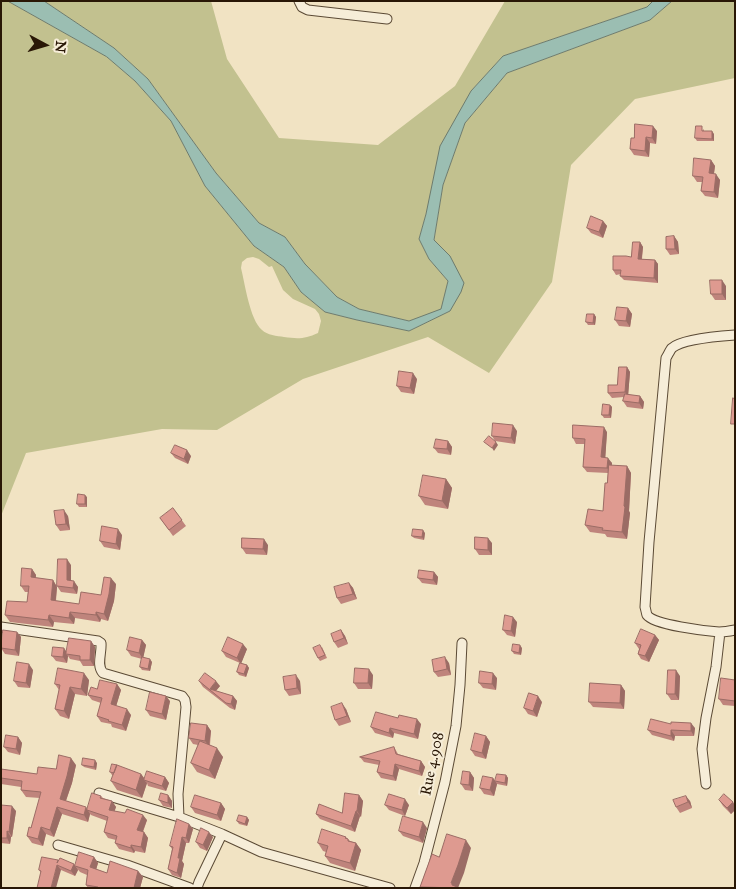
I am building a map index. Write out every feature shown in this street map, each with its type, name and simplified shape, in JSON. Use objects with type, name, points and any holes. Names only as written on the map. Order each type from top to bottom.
[{"type":"street","points":[[299,1],[302,7],[308,10],[387,20]]},
{"type":"street","points":[[735,336],[712,337],[680,344],[672,348],[666,358],[645,607],[647,615],[653,620],[668,624],[720,632],[735,630]]},
{"type":"street","points":[[1,627],[98,641],[101,643],[99,667],[103,673],[182,696],[186,707],[178,794],[179,817]]},
{"type":"street","points":[[706,784],[702,749],[720,632]]},
{"type":"street","name":"Rue 4.908","points":[[415,888],[424,863],[454,736],[460,685],[462,643]]},
{"type":"street","points":[[99,793],[179,817],[261,852],[390,888]]},
{"type":"street","points":[[197,888],[222,834]]},
{"type":"street","points":[[58,845],[190,888]]},
{"type":"shaded area","points":[[1,1],[8,1],[107,57],[135,81],[171,121],[205,186],[254,246],[284,267],[301,292],[325,312],[409,331],[450,311],[450,256],[434,241],[443,185],[465,123],[507,73],[650,20],[672,1],[735,1],[735,78],[635,99],[571,165],[552,282],[489,373],[428,337],[303,379],[217,430],[162,429],[26,453],[1,516]],"holes":[[[247,258],[259,259],[269,267],[272,266],[283,290],[293,299],[315,309],[319,314],[321,321],[318,333],[305,337],[289,338],[267,333],[258,325],[251,310],[241,268],[242,262]]]},
{"type":"shaded area","points":[[44,1],[211,1],[227,59],[279,138],[378,145],[455,86],[505,1],[653,1],[647,7],[503,56],[471,91],[426,214],[419,239],[429,259],[448,281],[441,310],[409,321],[359,309],[337,297],[305,264],[285,237],[259,223],[216,173],[148,79],[114,48]]},
{"type":"water","points":[[8,1],[44,1],[114,48],[148,79],[216,173],[259,223],[285,237],[305,264],[337,297],[359,309],[409,321],[441,309],[448,281],[429,259],[419,239],[440,146],[471,91],[503,56],[647,7],[653,1],[672,1],[650,20],[507,73],[465,123],[443,185],[434,240],[450,256],[464,283],[450,311],[409,331],[325,312],[301,292],[284,267],[254,246],[205,186],[171,121],[135,81],[107,57]]},
{"type":"building","points":[[635,124],[653,126],[652,138],[646,137],[645,151],[630,149],[631,138],[634,138]]},
{"type":"building","points":[[696,126],[702,126],[702,131],[712,131],[712,139],[695,138]]},
{"type":"building","points":[[694,158],[711,160],[709,173],[716,174],[714,192],[701,191],[703,177],[693,176]]},
{"type":"building","points":[[591,216],[603,221],[599,232],[587,228]]},
{"type":"building","points":[[674,236],[675,249],[666,249],[666,237]]},
{"type":"building","points":[[633,242],[640,242],[638,259],[655,260],[654,278],[620,276],[621,270],[613,270],[613,256],[631,257]]},
{"type":"building","points":[[710,280],[722,280],[722,294],[711,294]]},
{"type":"building","points":[[617,307],[628,308],[626,321],[615,320]]},
{"type":"building","points":[[587,314],[594,314],[593,323],[586,322]]},
{"type":"building","points":[[619,367],[627,367],[625,392],[608,393],[608,385],[617,385]]},
{"type":"building","points":[[399,371],[413,373],[410,388],[397,386]]},
{"type":"building","points":[[625,394],[640,396],[639,403],[623,401]]},
{"type":"building","points":[[733,398],[735,399],[735,424],[731,424]]},
{"type":"building","points":[[603,404],[610,405],[609,415],[602,415]]},
{"type":"building","points":[[493,423],[513,425],[511,438],[492,436]]},
{"type":"building","points":[[573,425],[604,427],[601,457],[608,458],[607,468],[583,467],[585,439],[573,438]]},
{"type":"building","points":[[489,436],[496,442],[492,448],[484,442]]},
{"type":"building","points":[[436,439],[448,441],[447,449],[434,448]]},
{"type":"building","points":[[175,445],[187,450],[184,459],[171,453]]},
{"type":"building","points":[[609,465],[627,466],[622,532],[602,530],[603,528],[585,525],[588,509],[603,511],[605,483],[607,483]]},
{"type":"building","points":[[423,475],[446,479],[442,501],[419,496]]},
{"type":"building","points":[[78,494],[85,495],[85,504],[77,504]]},
{"type":"building","points":[[173,508],[182,520],[169,530],[160,518]]},
{"type":"building","points":[[64,510],[66,524],[56,525],[54,511]]},
{"type":"building","points":[[102,526],[118,529],[116,544],[100,541]]},
{"type":"building","points":[[413,529],[423,530],[422,537],[412,536]]},
{"type":"building","points":[[475,537],[488,538],[488,550],[475,549]]},
{"type":"building","points":[[242,538],[264,539],[263,549],[242,548]]},
{"type":"building","points":[[58,559],[67,559],[67,580],[74,581],[73,588],[57,586]]},
{"type":"building","points":[[22,568],[32,569],[31,577],[53,580],[51,600],[79,604],[81,592],[101,595],[104,577],[111,578],[104,614],[96,612],[96,615],[70,612],[69,618],[49,615],[48,620],[5,615],[7,601],[27,602],[29,586],[21,586]]},
{"type":"building","points":[[419,570],[434,572],[433,580],[418,578]]},
{"type":"building","points":[[349,583],[353,594],[337,598],[334,587]]},
{"type":"building","points":[[505,615],[513,617],[511,631],[503,630]]},
{"type":"building","points":[[641,629],[655,635],[645,656],[638,654],[641,645],[635,643]]},
{"type":"building","points":[[3,630],[17,632],[15,650],[1,648]]},
{"type":"building","points":[[341,630],[344,638],[334,642],[331,634]]},
{"type":"building","points":[[130,637],[142,640],[139,653],[127,650]]},
{"type":"building","points":[[228,637],[243,644],[237,658],[222,651]]},
{"type":"building","points":[[69,638],[91,641],[90,660],[80,660],[80,656],[66,654]]},
{"type":"building","points":[[513,644],[520,645],[519,653],[512,651]]},
{"type":"building","points":[[320,645],[325,655],[318,658],[313,648]]},
{"type":"building","points":[[53,647],[64,648],[63,657],[52,656]]},
{"type":"building","points":[[142,657],[150,659],[148,669],[140,667]]},
{"type":"building","points":[[445,657],[447,669],[434,672],[432,660]]},
{"type":"building","points":[[17,662],[29,664],[26,683],[14,681]]},
{"type":"building","points":[[240,663],[247,665],[244,674],[237,672]]},
{"type":"building","points":[[58,668],[84,673],[81,689],[70,687],[64,711],[55,709],[60,685],[55,684]]},
{"type":"building","points":[[355,668],[369,669],[368,683],[354,683]]},
{"type":"building","points":[[668,670],[676,670],[675,694],[667,694]]},
{"type":"building","points":[[480,671],[493,673],[492,684],[479,683]]},
{"type":"building","points":[[205,673],[216,681],[210,689],[233,696],[231,704],[226,703],[199,681]]},
{"type":"building","points":[[296,675],[297,688],[285,690],[283,677]]},
{"type":"building","points":[[721,678],[735,680],[735,701],[719,699]]},
{"type":"building","points":[[100,680],[117,684],[111,704],[127,709],[122,725],[97,716],[102,698],[88,695],[91,687],[97,689]]},
{"type":"building","points":[[590,683],[621,685],[620,703],[589,702]]},
{"type":"building","points":[[150,692],[166,696],[162,714],[146,710]]},
{"type":"building","points":[[529,693],[538,696],[533,711],[524,708]]},
{"type":"building","points":[[342,703],[347,716],[335,720],[331,707]]},
{"type":"building","points":[[376,712],[398,718],[399,715],[417,719],[414,734],[390,728],[389,733],[371,727]]},
{"type":"building","points":[[651,719],[671,724],[671,722],[691,723],[691,731],[671,730],[671,736],[648,730]]},
{"type":"building","points":[[191,723],[207,725],[205,741],[189,738]]},
{"type":"building","points":[[475,733],[486,736],[482,753],[471,750]]},
{"type":"building","points":[[6,735],[18,737],[16,749],[4,747]]},
{"type":"building","points":[[200,741],[217,748],[209,770],[191,763]]},
{"type":"building","points":[[394,747],[396,754],[421,761],[419,771],[395,764],[393,776],[377,772],[380,761],[360,757]]},
{"type":"building","points":[[59,755],[71,758],[60,799],[86,807],[84,815],[57,807],[50,830],[41,827],[38,839],[27,836],[41,792],[21,790],[22,781],[1,778],[1,769],[37,774],[38,767],[56,769]]},
{"type":"building","points":[[83,758],[95,760],[94,767],[82,765]]},
{"type":"building","points":[[112,764],[117,765],[114,773],[110,772]]},
{"type":"building","points":[[117,765],[141,774],[136,790],[111,781]]},
{"type":"building","points":[[147,771],[165,777],[162,786],[144,780]]},
{"type":"building","points":[[463,771],[470,772],[469,785],[461,784]]},
{"type":"building","points":[[497,774],[506,775],[505,783],[495,781]]},
{"type":"building","points":[[483,776],[493,778],[490,790],[480,788]]},
{"type":"building","points":[[92,793],[101,796],[100,798],[112,801],[109,810],[125,813],[127,809],[143,815],[137,830],[144,832],[141,847],[131,845],[131,848],[115,843],[117,836],[104,832],[108,817],[87,810]]},
{"type":"building","points":[[161,793],[168,795],[168,803],[159,800]]},
{"type":"building","points":[[345,793],[359,795],[357,811],[351,826],[316,814],[319,804],[342,813]]},
{"type":"building","points":[[389,794],[405,799],[402,810],[385,805]]},
{"type":"building","points":[[724,794],[733,802],[727,808],[719,800]]},
{"type":"building","points":[[195,795],[221,803],[217,815],[191,807]]},
{"type":"building","points":[[686,796],[688,802],[676,807],[673,800]]},
{"type":"building","points":[[1,805],[12,806],[7,838],[1,838]]},
{"type":"building","points":[[239,815],[247,817],[245,824],[237,821]]},
{"type":"building","points":[[403,816],[423,822],[419,837],[399,831]]},
{"type":"building","points":[[177,819],[189,824],[186,838],[182,837],[177,873],[168,869],[173,847],[170,846]]},
{"type":"building","points":[[201,828],[209,832],[203,845],[196,842]]},
{"type":"building","points":[[322,829],[346,837],[348,841],[356,843],[350,863],[325,856],[328,846],[318,843]]},
{"type":"building","points":[[447,834],[466,840],[451,883],[460,888],[420,887],[432,854],[439,857]]},
{"type":"building","points":[[79,852],[94,857],[90,867],[107,873],[110,861],[138,871],[134,888],[98,888],[86,885],[88,870],[75,866]]},
{"type":"building","points":[[42,857],[58,860],[57,863],[60,858],[74,864],[71,871],[57,865],[51,888],[37,888]]}]
